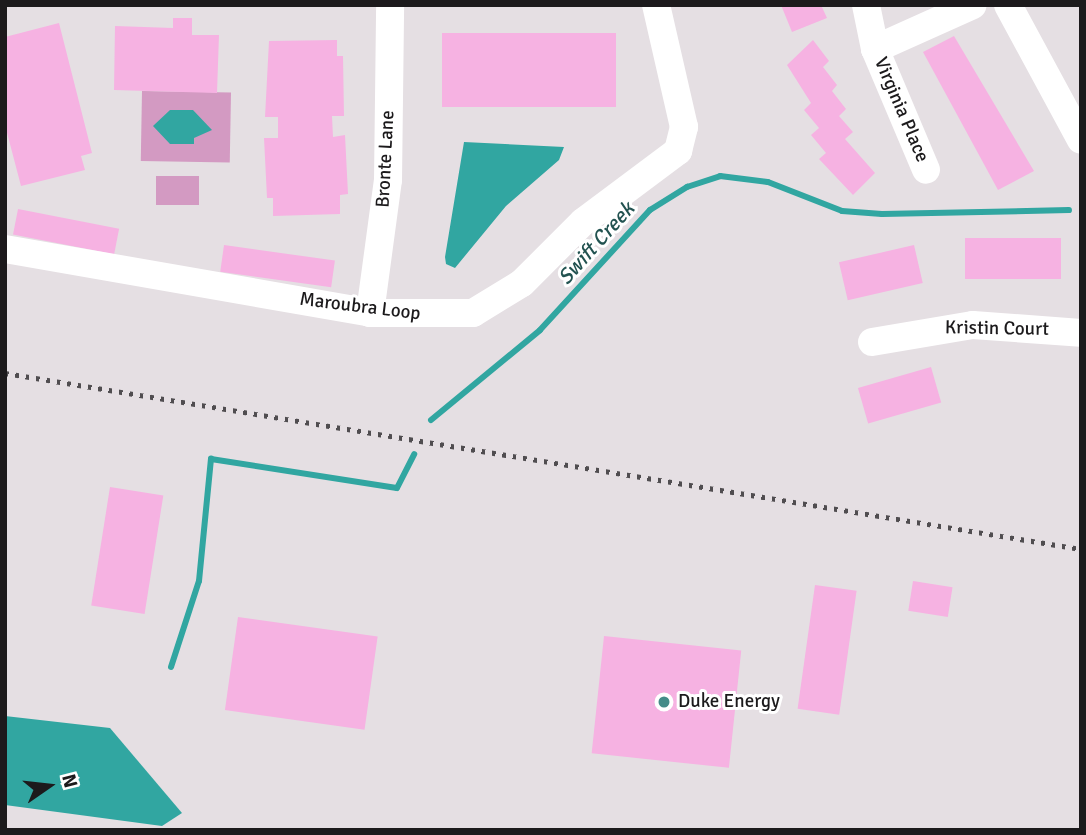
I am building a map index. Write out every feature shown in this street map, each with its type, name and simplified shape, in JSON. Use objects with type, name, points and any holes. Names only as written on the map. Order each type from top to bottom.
[{"type":"street","name":"Bronte Lane","points":[[370,313],[388,180],[390,5]]},
{"type":"street","name":"Maroubra Loop","points":[[5,249],[370,313],[443,317],[496,303],[583,222],[673,158],[684,127],[656,5]]},
{"type":"street","name":"Virginia Place","points":[[866,5],[875,49],[926,170]]},
{"type":"street","name":"Virginia Place","points":[[875,49],[973,5]]},
{"type":"street","points":[[1008,5],[1070,88],[1081,140]]},
{"type":"street","name":"Kristin Court","points":[[872,342],[973,325],[1081,333]]},
{"type":"shaded area","points":[[142,91],[231,93],[230,163],[141,161]]},
{"type":"shaded area","points":[[156,176],[199,176],[199,205],[156,205]]},
{"type":"water","points":[[170,110],[193,110],[212,130],[194,138],[194,144],[170,144],[153,126]]},
{"type":"water","points":[[464,142],[564,147],[559,160],[506,206],[455,268],[446,264],[445,257]]},
{"type":"water","points":[[5,716],[110,728],[182,813],[162,826],[5,805]]},
{"type":"building","points":[[781,5],[821,5],[827,18],[792,32]]},
{"type":"building","points":[[173,18],[192,18],[192,35],[219,35],[217,93],[114,90],[115,26],[173,28]]},
{"type":"building","points":[[59,23],[92,153],[81,156],[85,170],[21,186],[5,125],[5,37]]},
{"type":"building","points":[[442,33],[616,33],[616,107],[442,107]]},
{"type":"building","points":[[954,36],[1034,171],[998,190],[923,52]]},
{"type":"building","points":[[337,40],[337,56],[343,56],[344,116],[332,116],[333,137],[345,135],[348,194],[340,195],[340,214],[273,216],[273,198],[267,198],[264,138],[278,138],[278,117],[265,117],[269,41]]},
{"type":"building","points":[[813,40],[829,61],[823,67],[837,85],[832,91],[846,109],[839,116],[853,132],[845,139],[875,173],[853,195],[819,159],[826,153],[811,135],[819,128],[804,110],[811,103],[787,65]]},
{"type":"building","points":[[18,209],[119,229],[114,254],[13,235]]},
{"type":"building","points":[[965,238],[1061,238],[1061,279],[965,279]]},
{"type":"building","points":[[224,245],[335,261],[331,287],[220,272]]},
{"type":"building","points":[[914,245],[923,283],[848,300],[839,262]]},
{"type":"building","points":[[931,367],[941,403],[868,424],[858,388]]},
{"type":"building","points":[[110,487],[163,495],[145,614],[91,606]]},
{"type":"building","points":[[913,581],[953,587],[948,617],[908,611]]},
{"type":"building","points":[[815,585],[857,591],[839,715],[798,709]]},
{"type":"building","points":[[238,617],[378,637],[365,730],[225,710]]},
{"type":"building","name":"Duke Energy","points":[[604,636],[741,650],[729,768],[592,753]]},
{"type":"waterway","name":"Swift Creek","points":[[431,420],[540,330],[650,210],[687,187],[720,176],[768,182],[842,211],[882,214],[1069,210]]},
{"type":"waterway","name":"Swift Creek","points":[[171,667],[199,581],[211,459],[397,488],[414,454]]},
{"type":"railway","points":[[5,373],[1081,549]]},
{"type":"place","name":"Duke Energy","points":[[664,702]]}]
